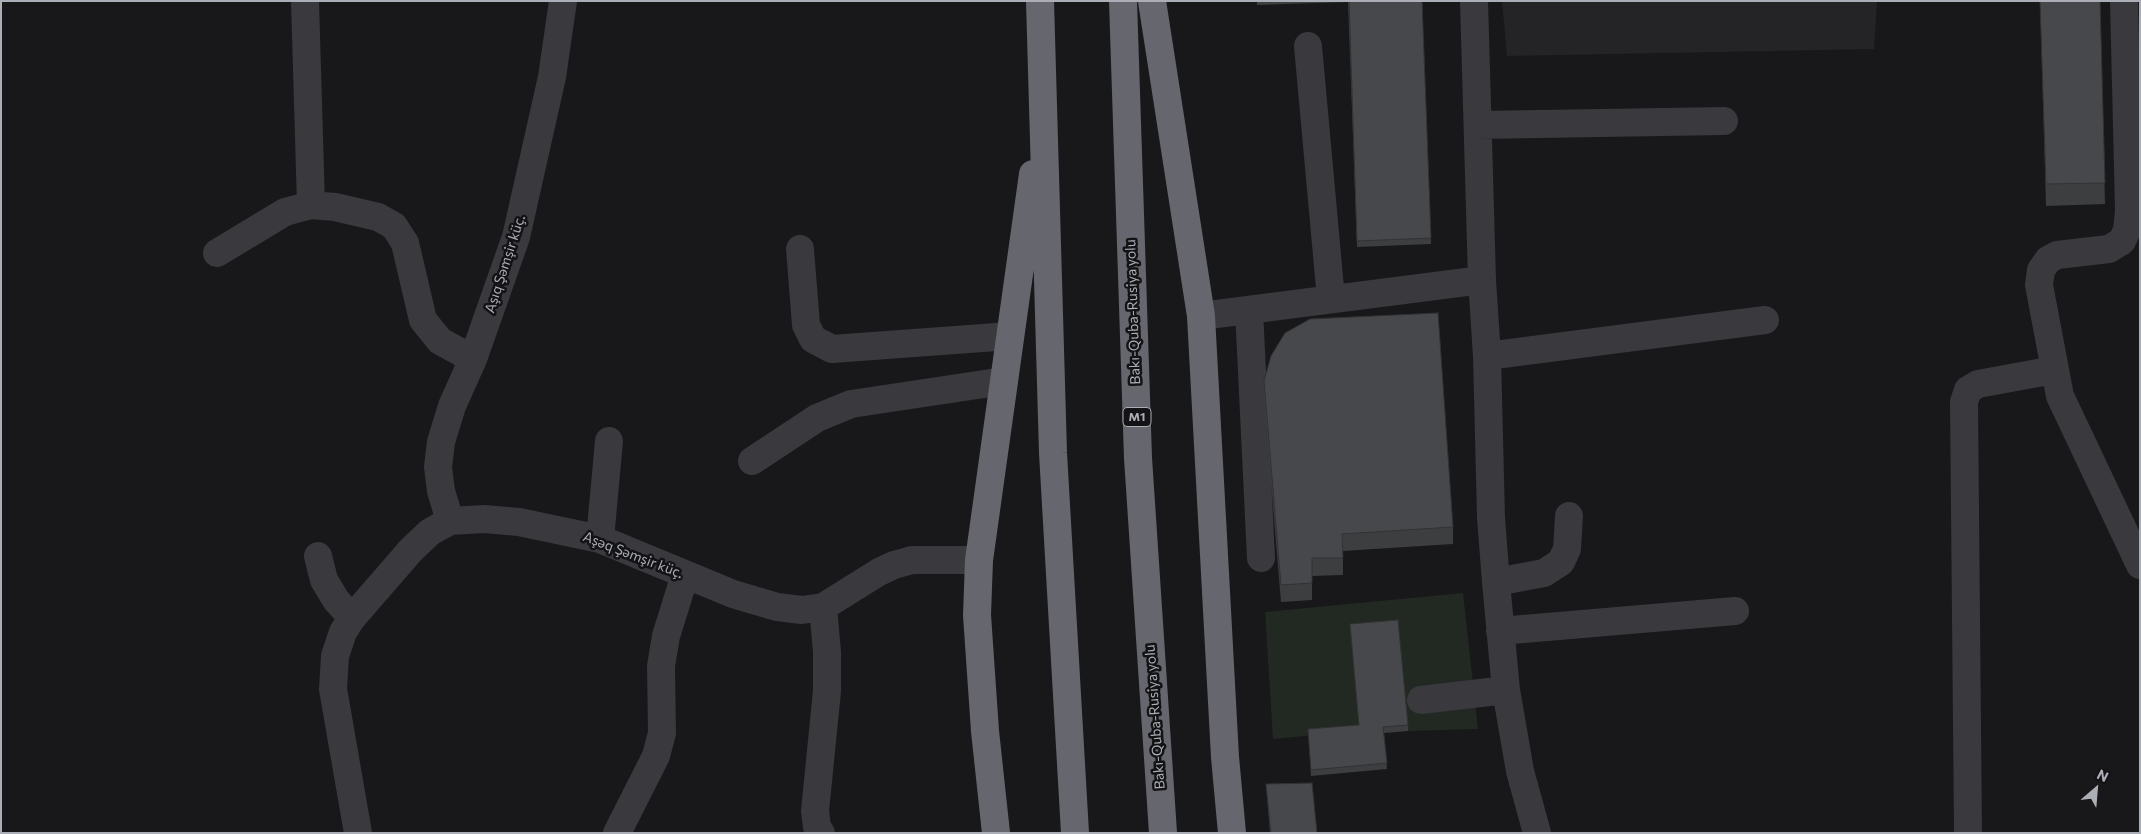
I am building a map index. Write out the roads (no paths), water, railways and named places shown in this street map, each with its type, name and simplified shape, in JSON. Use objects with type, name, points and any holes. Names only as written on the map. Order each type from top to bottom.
[{"type":"highway","points":[[1040,1],[1053,453],[1075,833]]},
{"type":"highway","name":"Bakı-Quba-Rusiya yolu","points":[[1123,1],[1138,458],[1163,833]]},
{"type":"highway","points":[[1152,1],[1201,316],[1225,757],[1232,833]]},
{"type":"highway","points":[[996,833],[985,731],[977,615],[978,560],[1044,96]]},
{"type":"street","points":[[305,1],[311,205]]},
{"type":"street","name":"Aşıq Şəmşir küç.","points":[[450,521],[441,491],[438,467],[441,442],[452,406],[473,359],[516,237],[552,77],[563,1]]},
{"type":"street","points":[[1474,1],[1482,280],[1496,582],[1506,690],[1520,771],[1537,833]]},
{"type":"street","points":[[2124,1],[2129,211],[2127,230],[2131,242],[2109,249],[2057,255],[2048,260],[2041,270],[2039,285],[2060,396],[2140,565]]},
{"type":"street","points":[[1308,46],[1330,299]]},
{"type":"street","points":[[1478,125],[1724,121]]},
{"type":"street","points":[[216,253],[285,212],[311,205],[335,207],[378,217],[394,226],[405,243],[423,320],[440,341],[473,359]]},
{"type":"street","points":[[800,249],[806,325],[813,339],[832,349],[1010,336]]},
{"type":"street","points":[[1201,316],[1482,280]]},
{"type":"street","points":[[1248,310],[1261,558]]},
{"type":"street","points":[[1487,356],[1765,320]]},
{"type":"street","points":[[1968,833],[1964,402],[1968,390],[1978,384],[2054,370]]},
{"type":"street","points":[[752,461],[818,418],[851,404],[1004,381]]},
{"type":"street","points":[[600,539],[609,441]]},
{"type":"street","points":[[1496,582],[1544,574],[1561,562],[1567,549],[1570,516]]},
{"type":"street","name":"Aşəq Şəmşir küç.","points":[[358,833],[333,689],[335,656],[343,632],[352,618],[411,550],[430,532],[450,521],[484,519],[520,522],[600,539],[733,594],[777,607],[802,610],[824,607],[879,572],[894,565],[912,560],[978,560]]},
{"type":"street","points":[[318,556],[324,580],[336,600],[352,618]]},
{"type":"street","points":[[617,833],[658,748],[662,733],[661,666],[666,636],[685,575]]},
{"type":"street","points":[[821,833],[817,827],[815,811],[827,691],[824,607]]},
{"type":"street","points":[[1500,631],[1735,611]]},
{"type":"street","points":[[1421,700],[1506,690]]}]
